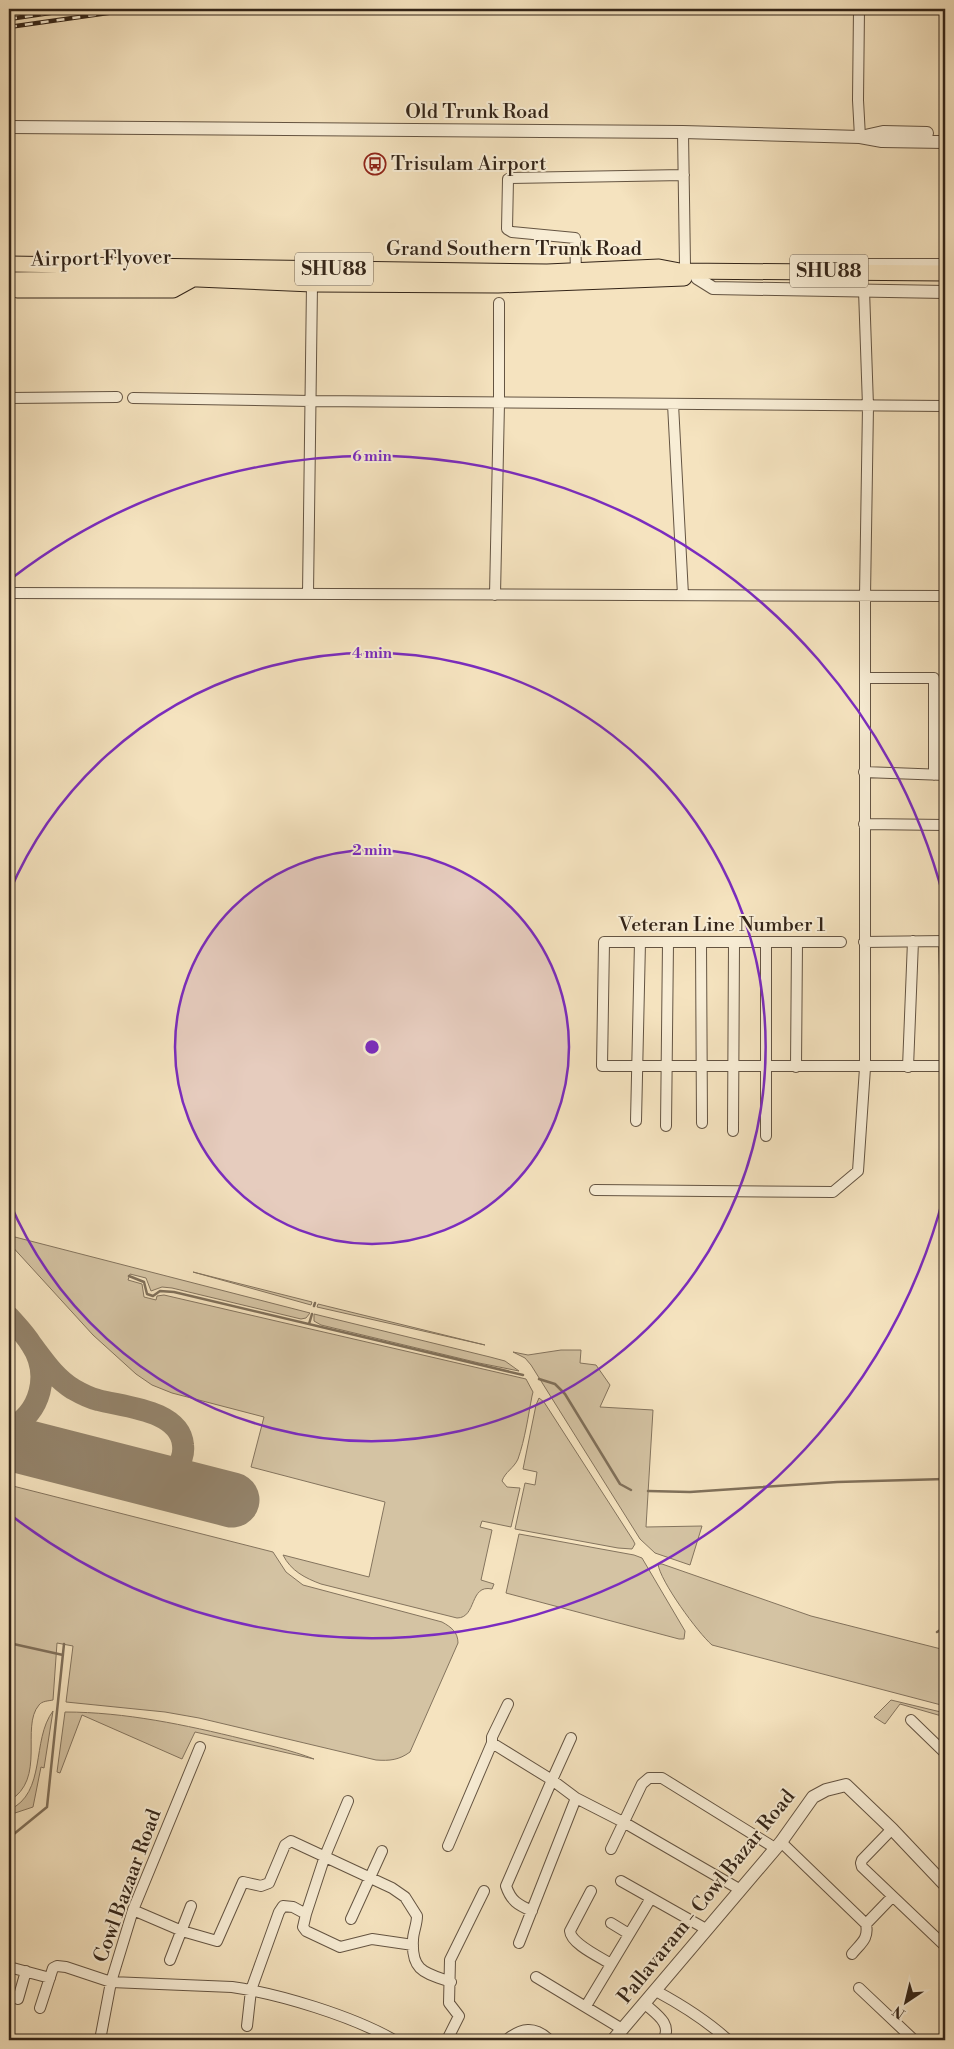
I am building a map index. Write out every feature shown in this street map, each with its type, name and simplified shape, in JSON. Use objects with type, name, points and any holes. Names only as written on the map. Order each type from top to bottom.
[{"type":"main road","name":"Grand Southern Trunk Road","points":[[9,264],[576,271],[659,267]]},
{"type":"main road","name":"SHU88","points":[[659,267],[715,275],[945,282]]},
{"type":"main road","name":"SHU88","points":[[696,278],[715,275],[945,273]]},
{"type":"main road","name":"Grand Southern Trunk Road","points":[[194,278],[312,284],[498,285],[696,278]]},
{"type":"main road","name":"Airport Flyover","points":[[9,280],[194,278]]},
{"type":"main road","points":[[9,290],[173,290],[194,278]]},
{"type":"street","points":[[859,9],[858,100],[860,138],[883,132],[945,134]]},
{"type":"street","name":"Old Trunk Road","points":[[9,127],[683,132],[945,142]]},
{"type":"street","points":[[683,132],[685,265]]},
{"type":"street","points":[[576,271],[575,238],[512,232],[507,229],[508,180],[510,178],[684,175]]},
{"type":"street","points":[[659,267],[685,265],[945,265]]},
{"type":"street","points":[[696,278],[713,288],[945,292]]},
{"type":"street","points":[[308,594],[312,284]]},
{"type":"street","points":[[595,1190],[833,1192],[858,1171],[866,1068],[864,772],[868,406],[864,290]]},
{"type":"street","points":[[495,594],[499,303]]},
{"type":"street","points":[[9,398],[117,397]]},
{"type":"street","points":[[133,398],[945,406]]},
{"type":"street","points":[[673,404],[683,595]]},
{"type":"street","points":[[9,593],[945,596]]},
{"type":"street","points":[[865,678],[945,678]]},
{"type":"street","points":[[934,678],[934,775]]},
{"type":"street","points":[[864,772],[945,775]]},
{"type":"street","points":[[864,824],[945,825]]},
{"type":"street","points":[[864,942],[945,941],[945,976]]},
{"type":"street","name":"Veteran Line Number 1","points":[[636,1066],[602,1066],[604,942],[841,942]]},
{"type":"street","points":[[636,1121],[640,942]]},
{"type":"street","points":[[666,1126],[668,942]]},
{"type":"street","points":[[766,942],[766,1136]]},
{"type":"street","points":[[796,942],[796,1067]]},
{"type":"street","points":[[908,1067],[913,942]]},
{"type":"street","points":[[701,943],[702,1123]]},
{"type":"street","points":[[733,1130],[734,943]]},
{"type":"street","points":[[636,1066],[701,1065],[866,1068],[945,1066]]},
{"type":"street","points":[[448,1846],[492,1743],[492,1737],[508,1704]]},
{"type":"street","points":[[911,1720],[945,1753]]},
{"type":"street","points":[[532,1911],[515,1903],[509,1896],[506,1886],[571,1738]]},
{"type":"street","points":[[492,1743],[552,1780],[576,1798],[625,1823],[739,1889]]},
{"type":"street","name":"Cowl Bazaar Road","points":[[100,2040],[111,1982],[133,1910],[200,1747]]},
{"type":"street","points":[[611,1849],[642,1784],[649,1778],[662,1778],[778,1845],[866,1924],[868,1933],[866,1938],[852,1954]]},
{"type":"street","name":"Pallavaram - Cowl Bazar Road","points":[[613,2040],[778,1845],[813,1798],[826,1790],[846,1785],[892,1829],[945,1885]]},
{"type":"street","points":[[519,1944],[576,1798]]},
{"type":"street","points":[[348,1801],[324,1856],[303,1927],[306,1931],[340,1947],[372,1939],[413,1945]]},
{"type":"street","points":[[892,1829],[861,1863],[862,1867],[945,1946]]},
{"type":"street","points":[[133,1910],[182,1931],[217,1941],[243,1882],[261,1886],[269,1883],[288,1842],[296,1842],[392,1888],[405,1897],[417,1921],[413,1945],[417,1964],[422,1971],[451,1982]]},
{"type":"street","points":[[352,1919],[382,1851]]},
{"type":"street","points":[[621,1881],[706,1929]]},
{"type":"street","points":[[448,2040],[459,2016],[450,2003],[450,1960],[484,1891]]},
{"type":"street","points":[[591,1891],[570,1931],[570,1936],[575,1942],[611,1964]]},
{"type":"street","points":[[866,1924],[892,1897]]},
{"type":"street","points":[[586,2006],[651,1898]]},
{"type":"street","points":[[247,2026],[251,1990],[281,1908],[288,1905],[306,1914]]},
{"type":"street","points":[[170,1960],[191,1906]]},
{"type":"street","points":[[611,1923],[629,1934]]},
{"type":"street","points":[[40,2008],[53,1968],[57,1966],[66,1967],[111,1982],[232,1987],[251,1990],[312,2007],[378,2031],[394,2040]]},
{"type":"street","points":[[9,1967],[50,1978]]},
{"type":"street","points":[[18,1999],[26,1971]]},
{"type":"street","points":[[536,1977],[622,2029]]},
{"type":"street","points":[[859,1988],[914,2040]]},
{"type":"street","points":[[656,1990],[689,2010],[728,2040]]},
{"type":"street","points":[[644,2004],[665,2023],[666,2034],[663,2040]]},
{"type":"street","points":[[508,2040],[519,2033],[534,2031],[541,2033],[548,2040]]},
{"type":"street","points":[[941,2040],[945,2036]]},
{"type":"shaded area","points":[[11,1236],[310,1313],[306,1318],[301,1319],[172,1288],[162,1287],[151,1291],[146,1278],[130,1274],[128,1280],[142,1284],[144,1297],[156,1300],[157,1296],[164,1295],[526,1379],[533,1392],[524,1436],[518,1459],[502,1481],[507,1487],[520,1488],[511,1527],[482,1521],[480,1527],[492,1530],[481,1580],[494,1584],[492,1589],[480,1591],[468,1613],[463,1617],[457,1618],[321,1584],[299,1573],[286,1561],[283,1555],[369,1577],[385,1502],[251,1467],[264,1417],[172,1393],[152,1385],[136,1374],[93,1335],[9,1243]]},
{"type":"shaded area","points":[[193,1272],[312,1302],[311,1305]]},
{"type":"shaded area","points":[[318,1304],[485,1345],[317,1307]]},
{"type":"shaded area","points":[[314,1314],[505,1361],[519,1371],[321,1325],[314,1321]]},
{"type":"shaded area","points":[[561,1350],[581,1350],[580,1363],[596,1365],[610,1385],[600,1407],[653,1410],[646,1527],[702,1526],[690,1565],[655,1553],[640,1539],[531,1365],[525,1358],[513,1352],[528,1355]]},
{"type":"shaded area","points":[[539,1398],[544,1402],[633,1540],[635,1544],[632,1549],[515,1529],[525,1483],[535,1485],[537,1472],[523,1469]]},
{"type":"shaded area","points":[[9,1485],[273,1552],[286,1572],[303,1585],[442,1622],[453,1630],[458,1643],[410,1752],[394,1759],[376,1760],[199,1718],[165,1712],[66,1702],[73,1646],[57,1643],[53,1700],[40,1704],[34,1715],[30,1767],[27,1780],[20,1791],[9,1801]]},
{"type":"shaded area","points":[[519,1534],[642,1558],[685,1631],[684,1639],[506,1593]]},
{"type":"shaded area","points":[[658,1564],[811,1616],[945,1650],[945,1706],[712,1645],[680,1606],[665,1582]]},
{"type":"shaded area","points":[[891,1700],[945,1713],[945,1717],[900,1704],[885,1724],[874,1717]]},
{"type":"shaded area","points":[[53,1711],[44,1768],[41,1767],[33,1807],[9,1815],[9,1810],[21,1802],[29,1791],[34,1779],[42,1736],[46,1723]]},
{"type":"shaded area","points":[[65,1712],[110,1714],[177,1724],[270,1746],[314,1759],[195,1732],[182,1759],[82,1715],[60,1773],[57,1772]]},
{"type":"waterway","points":[[129,1276],[144,1282],[147,1294],[153,1296],[160,1291],[174,1292],[523,1375]]},
{"type":"waterway","points":[[309,1324],[312,1314]]},
{"type":"waterway","points":[[539,1379],[555,1384],[565,1394],[620,1484],[631,1490]]},
{"type":"waterway","points":[[648,1491],[690,1492],[837,1482],[945,1479]]},
{"type":"waterway","points":[[937,1632],[945,1627]]},
{"type":"waterway","points":[[9,1643],[63,1655]]},
{"type":"waterway","points":[[9,1838],[47,1807],[64,1644]]},
{"type":"taxiway","points":[[9,1317],[31,1344],[37,1356],[41,1380],[39,1392],[29,1413],[9,1429]]},
{"type":"taxiway","points":[[31,1344],[55,1374],[73,1389],[95,1399],[136,1408],[162,1417],[180,1433],[183,1451],[179,1464],[169,1475],[151,1480]]},
{"type":"runway","points":[[9,1443],[232,1500]]},
{"type":"railway","points":[[9,19],[77,9]]},
{"type":"railway","points":[[9,27],[136,9]]},
{"type":"place","name":"Trisulam Airport","points":[[375,164]]}]
